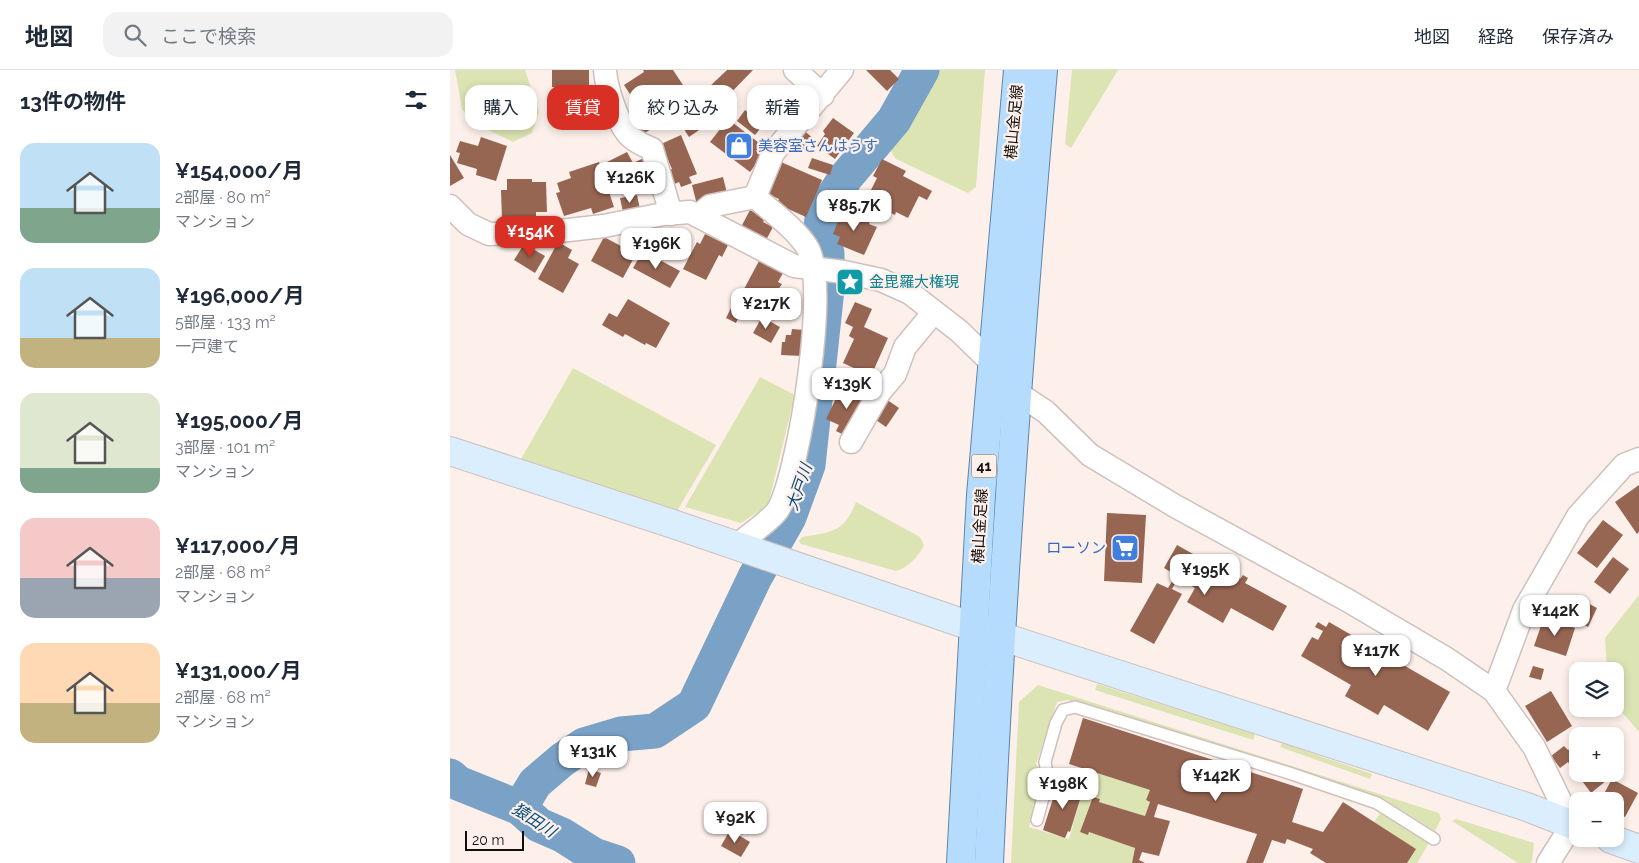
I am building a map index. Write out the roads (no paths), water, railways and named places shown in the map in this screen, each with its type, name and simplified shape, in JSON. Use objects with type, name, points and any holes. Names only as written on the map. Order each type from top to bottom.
[{"type":"main road","name":"横山金足線","points":[[961,863],[981,495],[1018,70]]},
{"type":"main road","name":"横山金足線","points":[[989,863],[1000,636],[1016,392],[1043,70]]},
{"type":"street","points":[[606,70],[606,81],[621,124],[631,137],[652,149],[671,214]]},
{"type":"street","points":[[795,70],[823,94]]},
{"type":"street","points":[[755,197],[773,153],[801,117],[823,94],[837,72]]},
{"type":"street","points":[[698,216],[710,206],[755,197]]},
{"type":"street","points":[[754,552],[779,510],[802,425],[816,297],[815,269],[808,248],[755,197]]},
{"type":"street","points":[[450,206],[468,224],[489,234],[551,232],[690,212],[794,266],[844,272],[881,280],[910,293],[959,331],[993,364],[1016,392],[1046,412],[1090,455],[1175,506],[1347,600],[1447,659],[1494,691],[1534,747],[1569,814]]},
{"type":"street","points":[[851,442],[880,392],[895,374],[905,347],[934,312]]},
{"type":"street","points":[[450,452],[754,552],[1000,636],[1527,807],[1569,824]]},
{"type":"street","points":[[1494,691],[1524,610],[1578,516],[1624,465],[1639,459]]},
{"type":"street","points":[[1548,863],[1569,834]]},
{"type":"street","points":[[1624,844],[1639,849]]},
{"type":"lane","points":[[1037,820],[1048,779],[1045,762],[1056,723],[1064,710],[1075,707],[1289,773],[1377,803],[1434,839]]},
{"type":"waterway","name":"大戸川","points":[[520,808],[535,783],[562,760],[584,745],[621,734],[655,731],[694,705],[755,577],[789,517],[808,465],[827,289],[827,253],[820,233],[823,212],[846,177],[894,120],[922,70]]},
{"type":"waterway","name":"猿田川","points":[[450,776],[458,783],[520,808],[539,825],[562,835],[594,855],[618,863]]},
{"type":"place","name":"美容室さんはうす","points":[[739,146]]},
{"type":"place","name":"金毘羅大権現","points":[[850,282]]},
{"type":"place","name":"ローソン","points":[[1125,548]]}]
